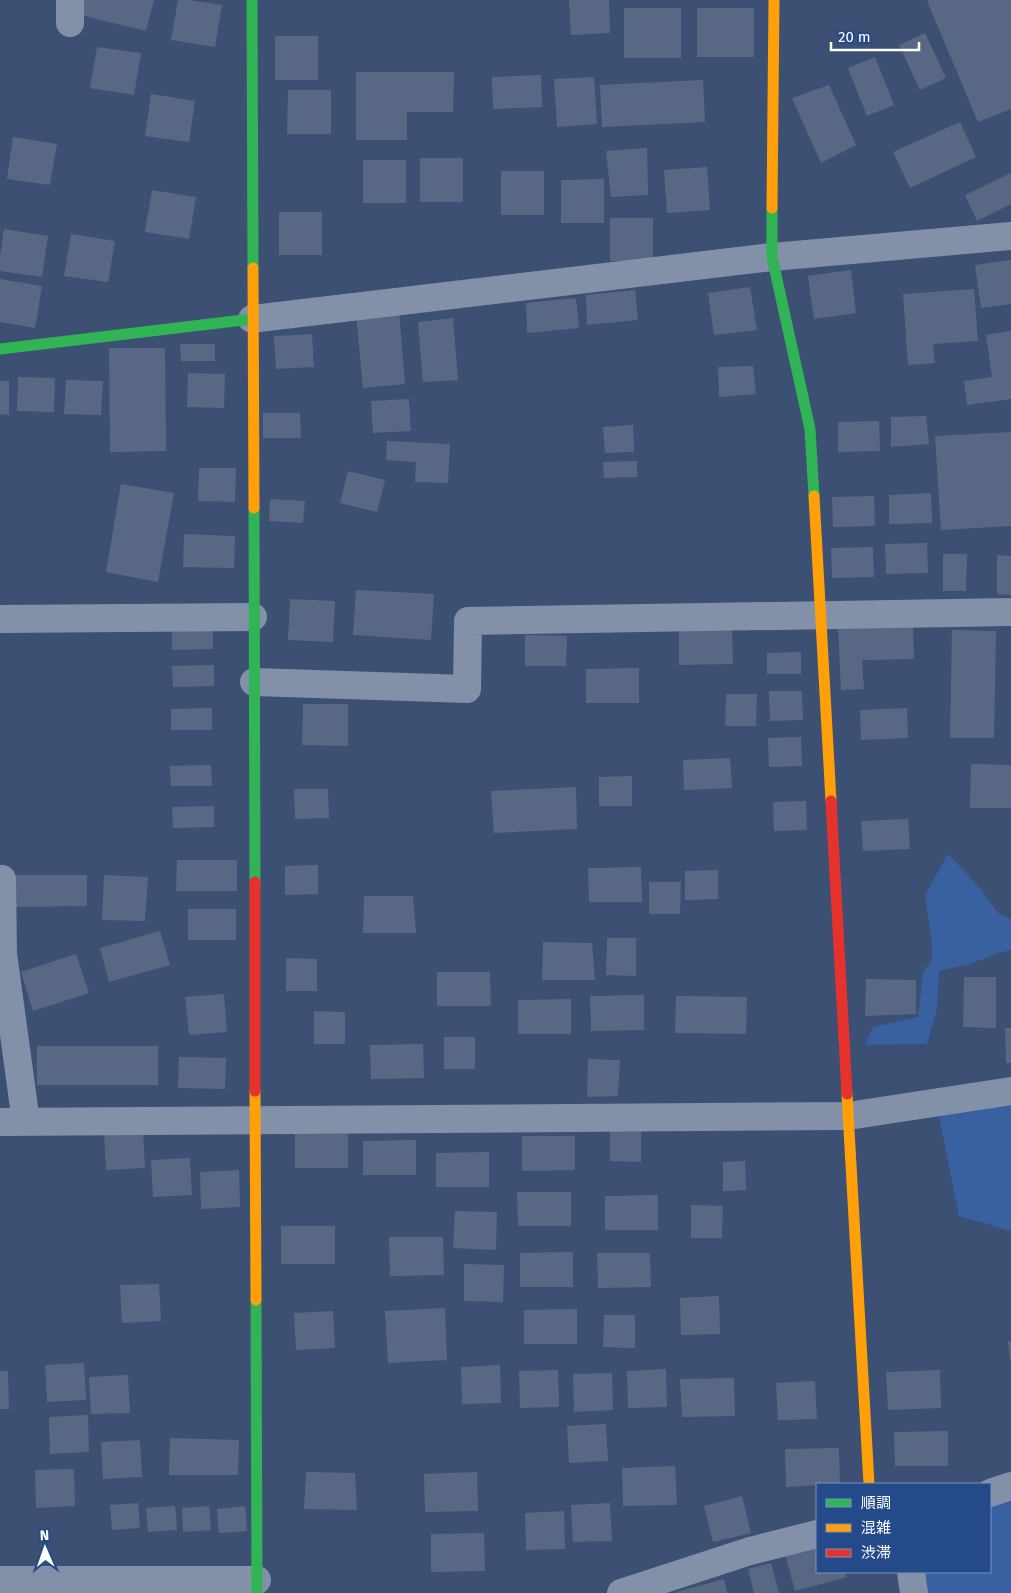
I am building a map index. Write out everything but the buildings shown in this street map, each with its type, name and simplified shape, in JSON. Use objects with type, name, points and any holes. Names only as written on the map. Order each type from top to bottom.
[{"type":"street","points":[[0,1580],[257,1586],[252,0]]},
{"type":"street","points":[[774,0],[772,257],[810,429],[869,1483]]},
{"type":"street","points":[[0,349],[772,257],[1011,236]]},
{"type":"street","points":[[254,682],[467,689],[468,621],[1011,612]]},
{"type":"street","points":[[0,619],[253,617]]},
{"type":"street","points":[[2,879],[3,954],[13,1122],[848,1116],[1011,1090]]},
{"type":"street","points":[[991,1493],[1011,1486]]},
{"type":"street","points":[[621,1593],[750,1551],[816,1534]]},
{"type":"street","points":[[911,1573],[914,1593]]},
{"type":"shaded area","points":[[948,854],[980,888],[999,914],[1011,919],[1011,950],[970,964],[939,971],[937,1009],[927,1044],[865,1045],[873,1027],[918,1017],[923,973],[932,960],[932,945],[925,895]]},
{"type":"shaded area","points":[[1011,1095],[1011,1231],[959,1216],[936,1102]]},
{"type":"shaded area","points":[[1011,1497],[1011,1593],[919,1593],[916,1573],[991,1573],[991,1503]]},
{"type":"traffic: fast","points":[[252,0],[253,268]]},
{"type":"traffic: fast","points":[[772,208],[772,257],[810,429],[814,496]]},
{"type":"traffic: fast","points":[[0,349],[252,319]]},
{"type":"traffic: fast","points":[[254,508],[255,882]]},
{"type":"traffic: fast","points":[[256,1300],[257,1593]]},
{"type":"traffic: slow","points":[[772,208],[774,0]]},
{"type":"traffic: slow","points":[[253,268],[254,508]]},
{"type":"traffic: slow","points":[[814,496],[831,801]]},
{"type":"traffic: slow","points":[[255,1091],[256,1300]]},
{"type":"traffic: slow","points":[[847,1094],[869,1483]]},
{"type":"traffic: jam","points":[[831,801],[847,1094]]},
{"type":"traffic: jam","points":[[255,882],[255,1091]]}]
